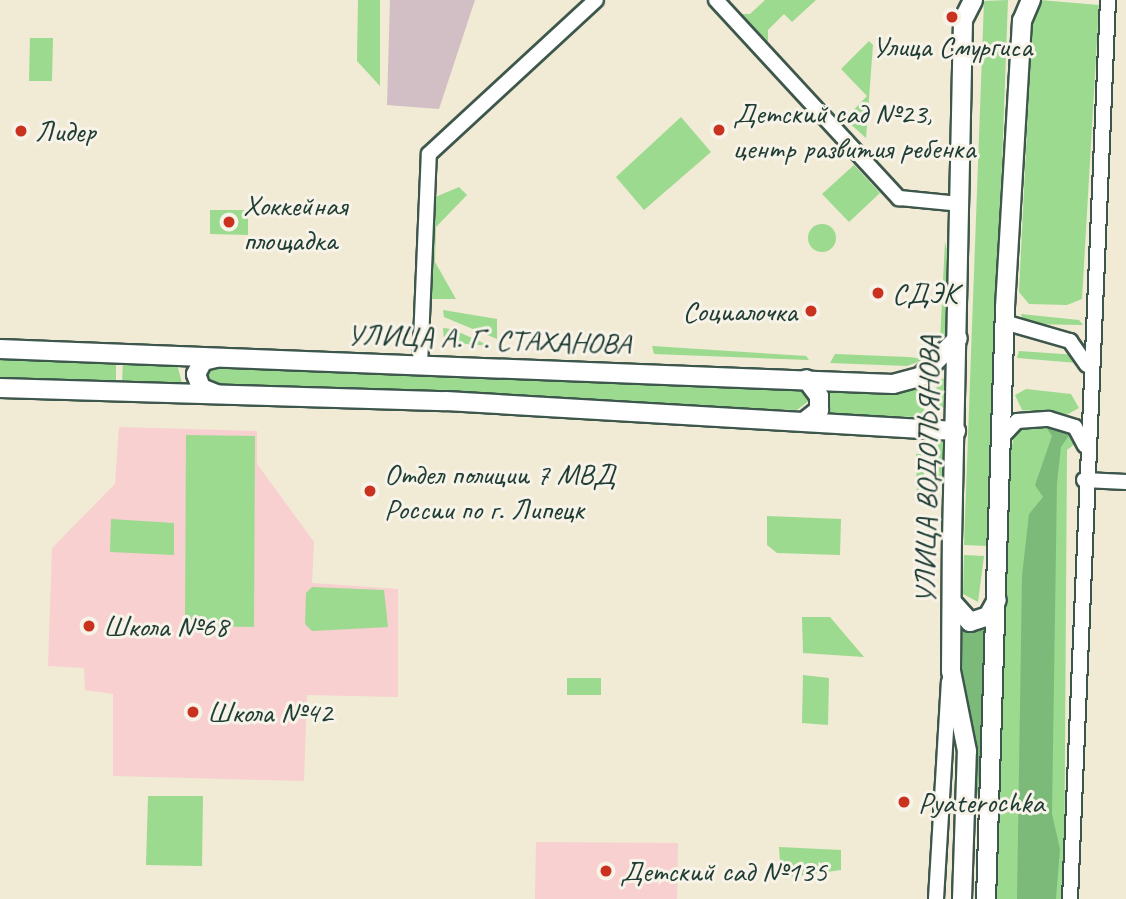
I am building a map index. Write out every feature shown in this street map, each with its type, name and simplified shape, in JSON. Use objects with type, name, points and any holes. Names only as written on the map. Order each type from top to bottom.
[{"type":"main road","name":"УЛИЦА ВОДОПЬЯНОВА","points":[[962,899],[967,751],[951,671],[964,20],[973,0]]},
{"type":"main road","points":[[1015,0],[1022,21]]},
{"type":"main road","points":[[986,899],[1004,322],[1022,21],[1031,0]]},
{"type":"main road","name":"УЛИЦА А. Г. СТАХАНОВА","points":[[0,349],[893,384],[920,377],[958,338]]},
{"type":"main road","points":[[220,395],[201,388],[196,374],[203,361],[222,357]]},
{"type":"main road","points":[[804,421],[819,410],[819,396],[806,379]]},
{"type":"main road","points":[[0,388],[804,421],[956,431]]},
{"type":"main road","points":[[952,602],[970,622],[988,616],[997,599]]},
{"type":"street","points":[[420,365],[429,154],[596,0]]},
{"type":"street","points":[[716,0],[899,198],[960,204]]},
{"type":"street","points":[[1070,899],[1084,480],[1108,0]]},
{"type":"street","points":[[1004,322],[1070,341],[1082,351],[1089,373]]},
{"type":"street","points":[[1002,437],[1017,421],[1049,419],[1075,428],[1086,447]]},
{"type":"street","points":[[1084,480],[1126,482]]},
{"type":"street","points":[[936,899],[951,671]]},
{"type":"shaded area","points":[[390,0],[475,0],[439,109],[387,105]]},
{"type":"shaded area","points":[[119,427],[257,431],[257,464],[314,542],[312,583],[398,589],[398,697],[307,695],[304,781],[113,776],[113,694],[85,690],[84,668],[48,666],[52,548],[115,484]]},
{"type":"shaded area","name":"Детский сад №135","points":[[536,842],[678,843],[677,899],[535,899]]},
{"type":"green space","points":[[358,0],[380,0],[380,86],[357,61]]},
{"type":"green space","points":[[765,0],[816,0],[792,22],[784,14],[768,30],[768,47],[737,14],[750,14]]},
{"type":"green space","points":[[1008,0],[988,546],[964,545],[984,1]]},
{"type":"green space","points":[[1040,0],[1099,5],[1082,299],[1067,305],[1029,304],[1019,292],[1033,9]]},
{"type":"green space","points":[[30,38],[53,38],[52,81],[29,81]]},
{"type":"green space","points":[[869,41],[873,45],[866,138],[845,119],[867,96],[841,69]]},
{"type":"green space","points":[[681,117],[711,152],[644,210],[616,177]]},
{"type":"green space","points":[[854,165],[880,193],[849,222],[822,194]]},
{"type":"green space","points":[[459,187],[467,195],[436,227],[435,262],[456,299],[429,299],[433,198]]},
{"type":"green space","name":"Хоккейная площадка","points":[[210,210],[248,210],[248,235],[210,234]]},
{"type":"green space","points":[[822,224],[832,228],[836,238],[832,248],[822,252],[812,248],[808,238],[812,228]]},
{"type":"green space","points":[[945,242],[952,270],[945,342],[940,341]]},
{"type":"green space","points":[[443,310],[497,319],[497,339],[444,317]]},
{"type":"green space","points":[[1021,314],[1079,320],[1083,325],[1024,324]]},
{"type":"green space","points":[[443,328],[452,329],[490,346],[444,342]]},
{"type":"green space","points":[[652,346],[806,356],[809,360],[654,354]]},
{"type":"green space","points":[[1019,351],[1077,355],[1078,363],[1017,358]]},
{"type":"green space","points":[[0,353],[116,357],[116,385],[0,380]]},
{"type":"green space","points":[[835,354],[926,359],[907,366],[830,363]]},
{"type":"green space","points":[[123,358],[176,360],[183,387],[122,385]]},
{"type":"green space","points":[[206,365],[789,384],[809,390],[810,400],[797,410],[216,388],[204,380]]},
{"type":"green space","points":[[947,377],[946,406],[935,413],[937,381]]},
{"type":"green space","points":[[929,383],[923,417],[824,415],[825,387],[900,389]]},
{"type":"green space","points":[[1026,389],[1071,394],[1079,408],[1068,414],[1022,410],[1015,395]]},
{"type":"green space","points":[[1025,424],[1067,427],[1076,443],[1067,450],[1064,899],[991,899],[1010,453],[1016,430]]},
{"type":"green space","points":[[1046,427],[1072,431],[1061,447],[1057,483],[1052,814],[1060,849],[1056,899],[1017,899],[1022,576],[1029,514],[1043,497],[1035,485],[1052,436]]},
{"type":"green space","points":[[186,435],[255,436],[254,627],[185,626]]},
{"type":"green space","points":[[943,435],[945,483],[936,482],[938,436]]},
{"type":"green space","points":[[916,454],[924,454],[924,503],[917,503]]},
{"type":"green space","points":[[767,516],[841,519],[840,555],[777,553],[767,545]]},
{"type":"green space","points":[[111,519],[174,523],[174,555],[110,552]]},
{"type":"green space","points":[[964,555],[984,556],[978,602],[963,594]]},
{"type":"green space","points":[[312,587],[384,590],[388,627],[312,631],[305,624],[306,593]]},
{"type":"green space","points":[[802,617],[830,617],[864,657],[803,653]]},
{"type":"green space","points":[[962,624],[987,625],[978,797],[960,669]]},
{"type":"green space","points":[[803,675],[829,678],[828,725],[802,723]]},
{"type":"green space","points":[[567,678],[601,678],[601,695],[567,695]]},
{"type":"green space","points":[[148,796],[203,796],[202,866],[146,865]]},
{"type":"green space","points":[[779,847],[841,850],[841,870],[781,878]]},
{"type":"place","name":"Улица Смургиса","points":[[952,17]]},
{"type":"place","name":"Детский сад №23, центр развития ребенка","points":[[719,130]]},
{"type":"place","name":"Лидер","points":[[21,131]]},
{"type":"place","name":"Хоккейная площадка","points":[[229,222]]},
{"type":"place","name":"СДЭК","points":[[878,293]]},
{"type":"place","name":"Социалочка","points":[[811,311]]},
{"type":"place","name":"Отдел полиции 7 МВД России по г. Липецк","points":[[370,491]]},
{"type":"place","name":"Школа №68","points":[[89,626]]},
{"type":"place","name":"Школа №42","points":[[193,712]]},
{"type":"place","name":"Pyaterochka","points":[[904,802]]},
{"type":"place","name":"Детский сад №135","points":[[606,871]]}]
